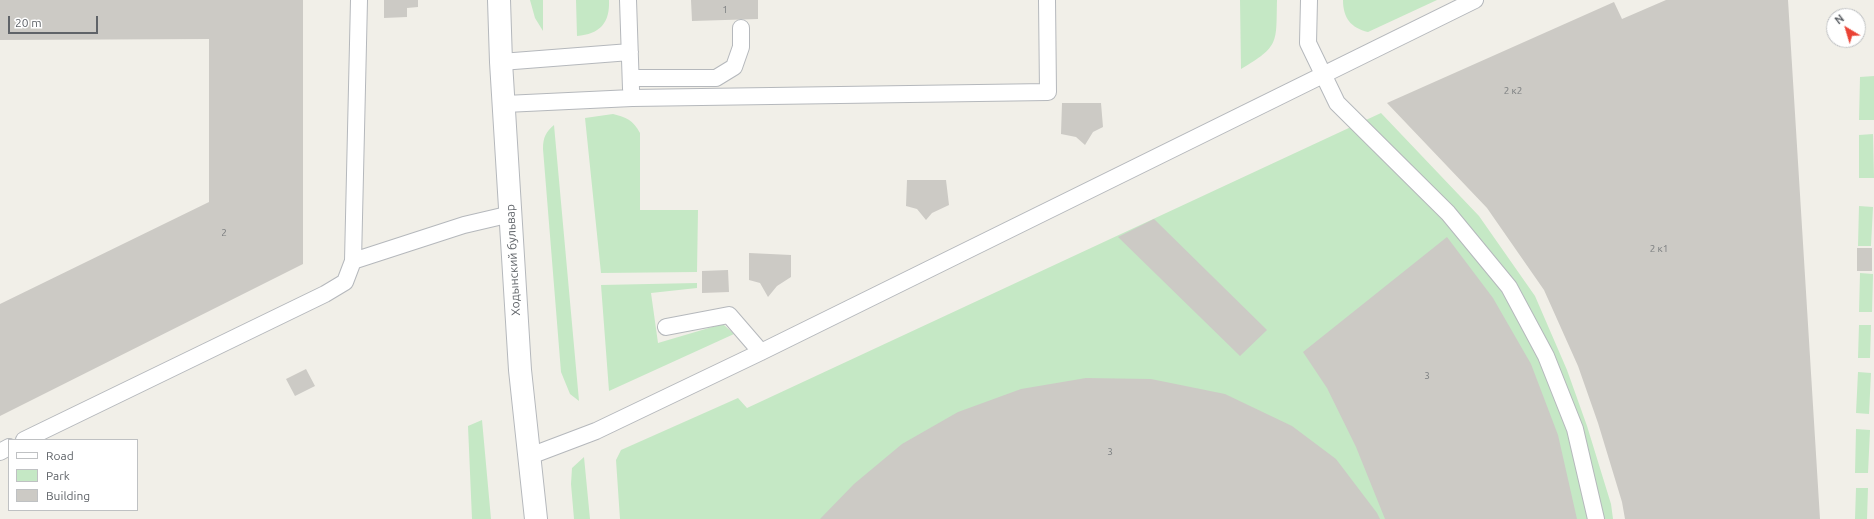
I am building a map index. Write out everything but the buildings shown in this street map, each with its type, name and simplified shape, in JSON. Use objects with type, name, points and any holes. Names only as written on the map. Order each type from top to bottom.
[{"type":"street","name":"Ходынский бульвар","points":[[499,0],[501,62],[505,104],[520,370],[536,519]]},
{"type":"lane","points":[[26,439],[325,294],[345,282],[353,261],[359,0]]},
{"type":"lane","points":[[628,0],[632,98]]},
{"type":"lane","points":[[505,104],[632,98],[1048,92],[1047,0]]},
{"type":"lane","points":[[1309,0],[1308,43],[1337,103],[1448,213],[1509,287],[1546,356],[1575,429],[1596,519]]},
{"type":"lane","points":[[530,456],[596,431],[761,352],[1475,0]]},
{"type":"lane","points":[[631,78],[716,78],[734,67],[741,47],[741,28]]},
{"type":"lane","points":[[501,62],[630,52]]},
{"type":"lane","points":[[353,261],[464,225],[511,214]]},
{"type":"lane","points":[[666,327],[730,315],[761,352]]},
{"type":"green space","points":[[530,0],[543,0],[543,31],[535,18]]},
{"type":"green space","points":[[576,0],[609,0],[608,15],[602,26],[592,33],[577,36]]},
{"type":"green space","points":[[1240,0],[1277,0],[1276,26],[1273,42],[1263,55],[1241,69]]},
{"type":"green space","points":[[1343,0],[1437,0],[1368,32],[1357,28],[1349,21],[1346,17]]},
{"type":"green space","points":[[1874,76],[1874,120],[1859,120],[1860,77]]},
{"type":"green space","points":[[1381,113],[1479,216],[1535,296],[1567,370],[1587,426],[1611,504],[1613,519],[620,519],[616,460],[621,450],[738,398],[747,408]]},
{"type":"green space","points":[[613,114],[622,116],[629,120],[635,125],[640,133],[640,210],[698,210],[697,272],[601,273],[585,118]]},
{"type":"green space","points":[[554,125],[579,401],[570,394],[561,372],[543,149],[546,135]]},
{"type":"green space","points":[[1873,134],[1874,178],[1859,178],[1859,135]]},
{"type":"green space","points":[[1859,206],[1873,207],[1871,246],[1858,246]]},
{"type":"green space","points":[[1860,273],[1873,274],[1872,312],[1859,312]]},
{"type":"green space","points":[[697,283],[697,288],[651,293],[658,343],[719,325],[724,325],[734,334],[609,391],[601,285]]},
{"type":"green space","points":[[1859,325],[1871,325],[1870,358],[1858,358]]},
{"type":"green space","points":[[1858,372],[1871,373],[1869,414],[1856,413]]},
{"type":"green space","points":[[482,420],[491,519],[472,519],[468,426]]},
{"type":"green space","points":[[1856,429],[1870,430],[1868,473],[1855,473]]},
{"type":"green space","points":[[584,457],[590,519],[574,519],[571,484],[572,468]]},
{"type":"green space","points":[[1856,488],[1868,488],[1867,519],[1855,519]]}]
